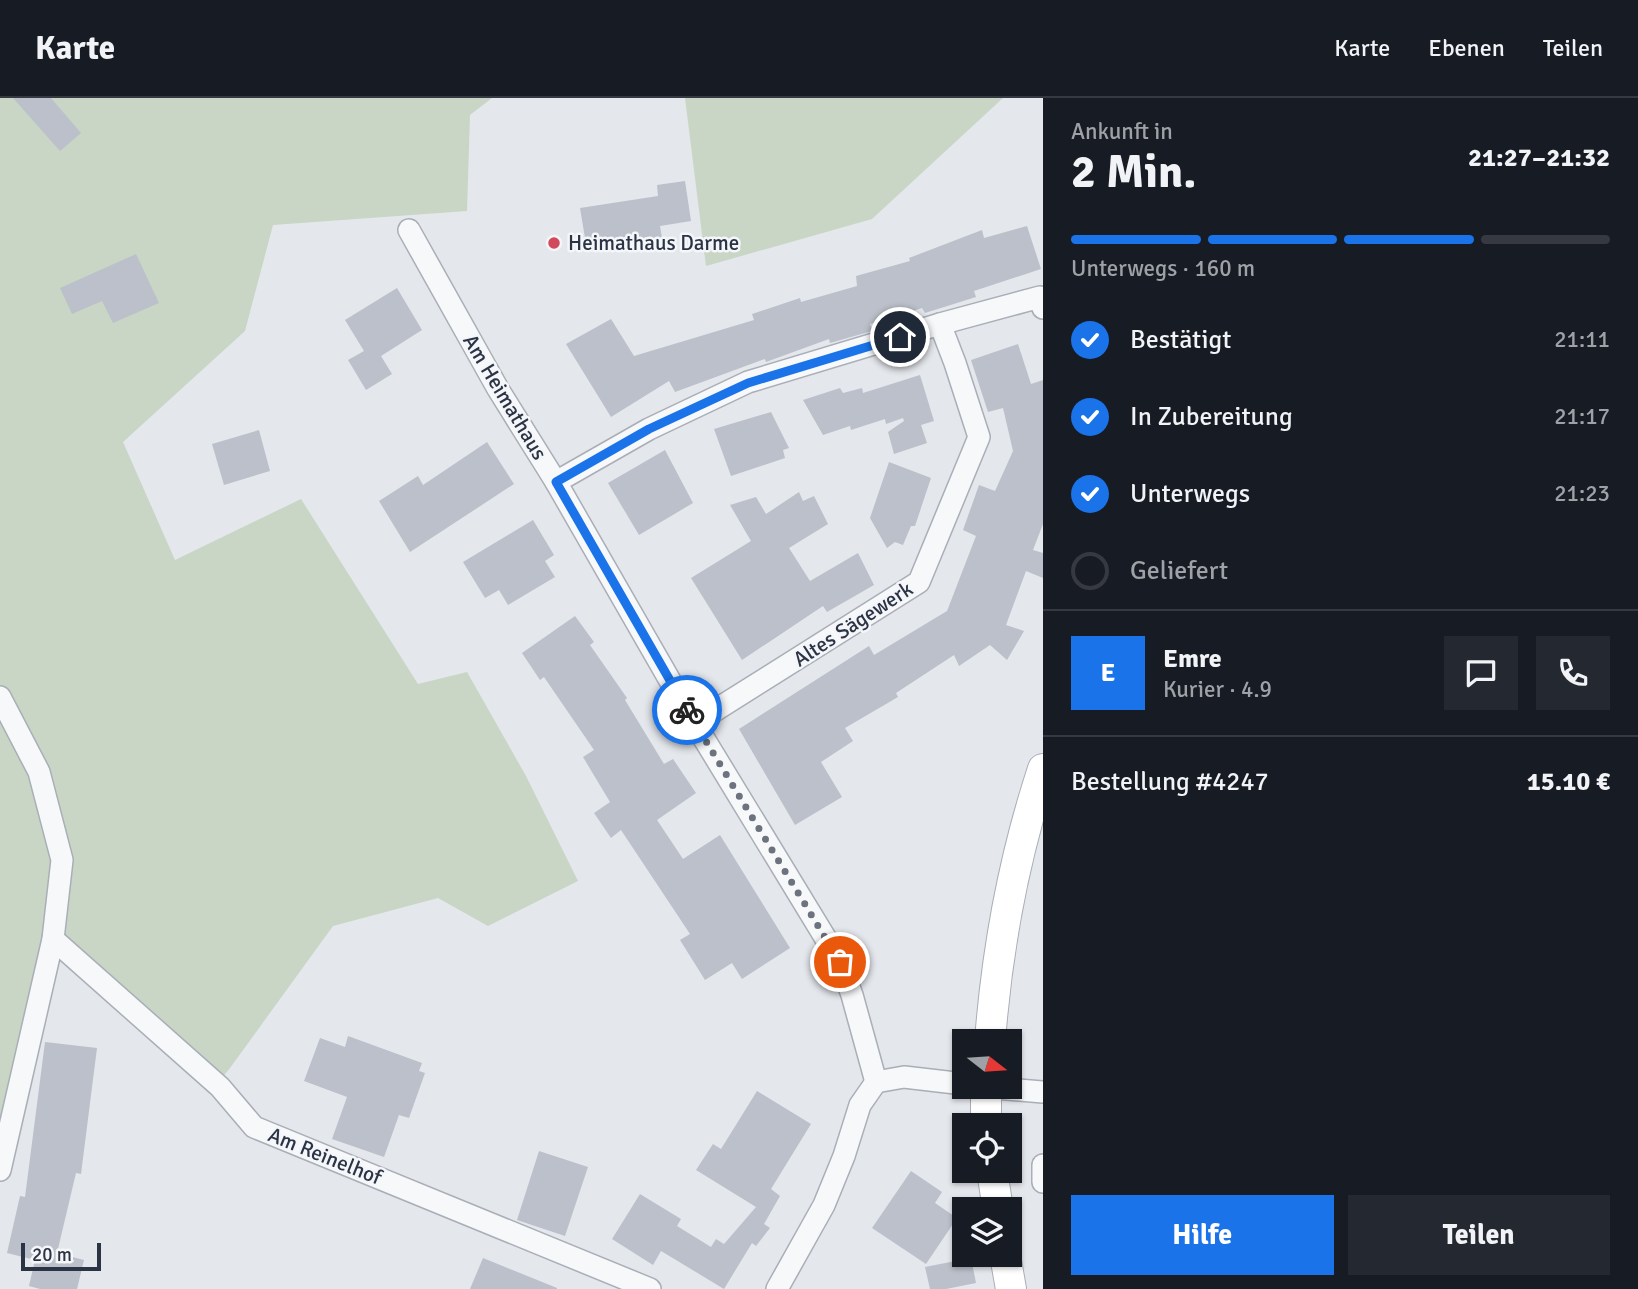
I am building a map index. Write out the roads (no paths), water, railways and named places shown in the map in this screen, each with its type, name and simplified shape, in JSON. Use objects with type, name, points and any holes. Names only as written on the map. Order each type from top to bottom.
[{"type":"main road","points":[[991,1029],[995,976],[1006,915],[1031,804],[1043,769]]},
{"type":"main road","points":[[1007,1267],[1012,1289]]},
{"type":"street","name":"Am Heimathaus","points":[[409,230],[498,388],[556,482],[695,723],[840,962],[876,1082]]},
{"type":"street","points":[[556,482],[649,429],[748,383],[940,324],[1040,297],[1043,308]]},
{"type":"street","name":"Altes Sägewerk","points":[[695,723],[919,582],[979,437],[940,324]]},
{"type":"street","points":[[0,697],[39,772],[62,860],[53,939],[0,1170]]},
{"type":"street","name":"Am Reinelhof","points":[[53,939],[220,1087],[254,1127],[650,1289]]},
{"type":"street","points":[[778,1289],[824,1205],[844,1156],[860,1105],[876,1082],[904,1077],[952,1083]]},
{"type":"street","points":[[1022,1090],[1043,1092]]},
{"type":"street","points":[[1043,1165],[1043,1182]]},
{"type":"place","name":"Heimathaus Darme","points":[[554,243]]}]
